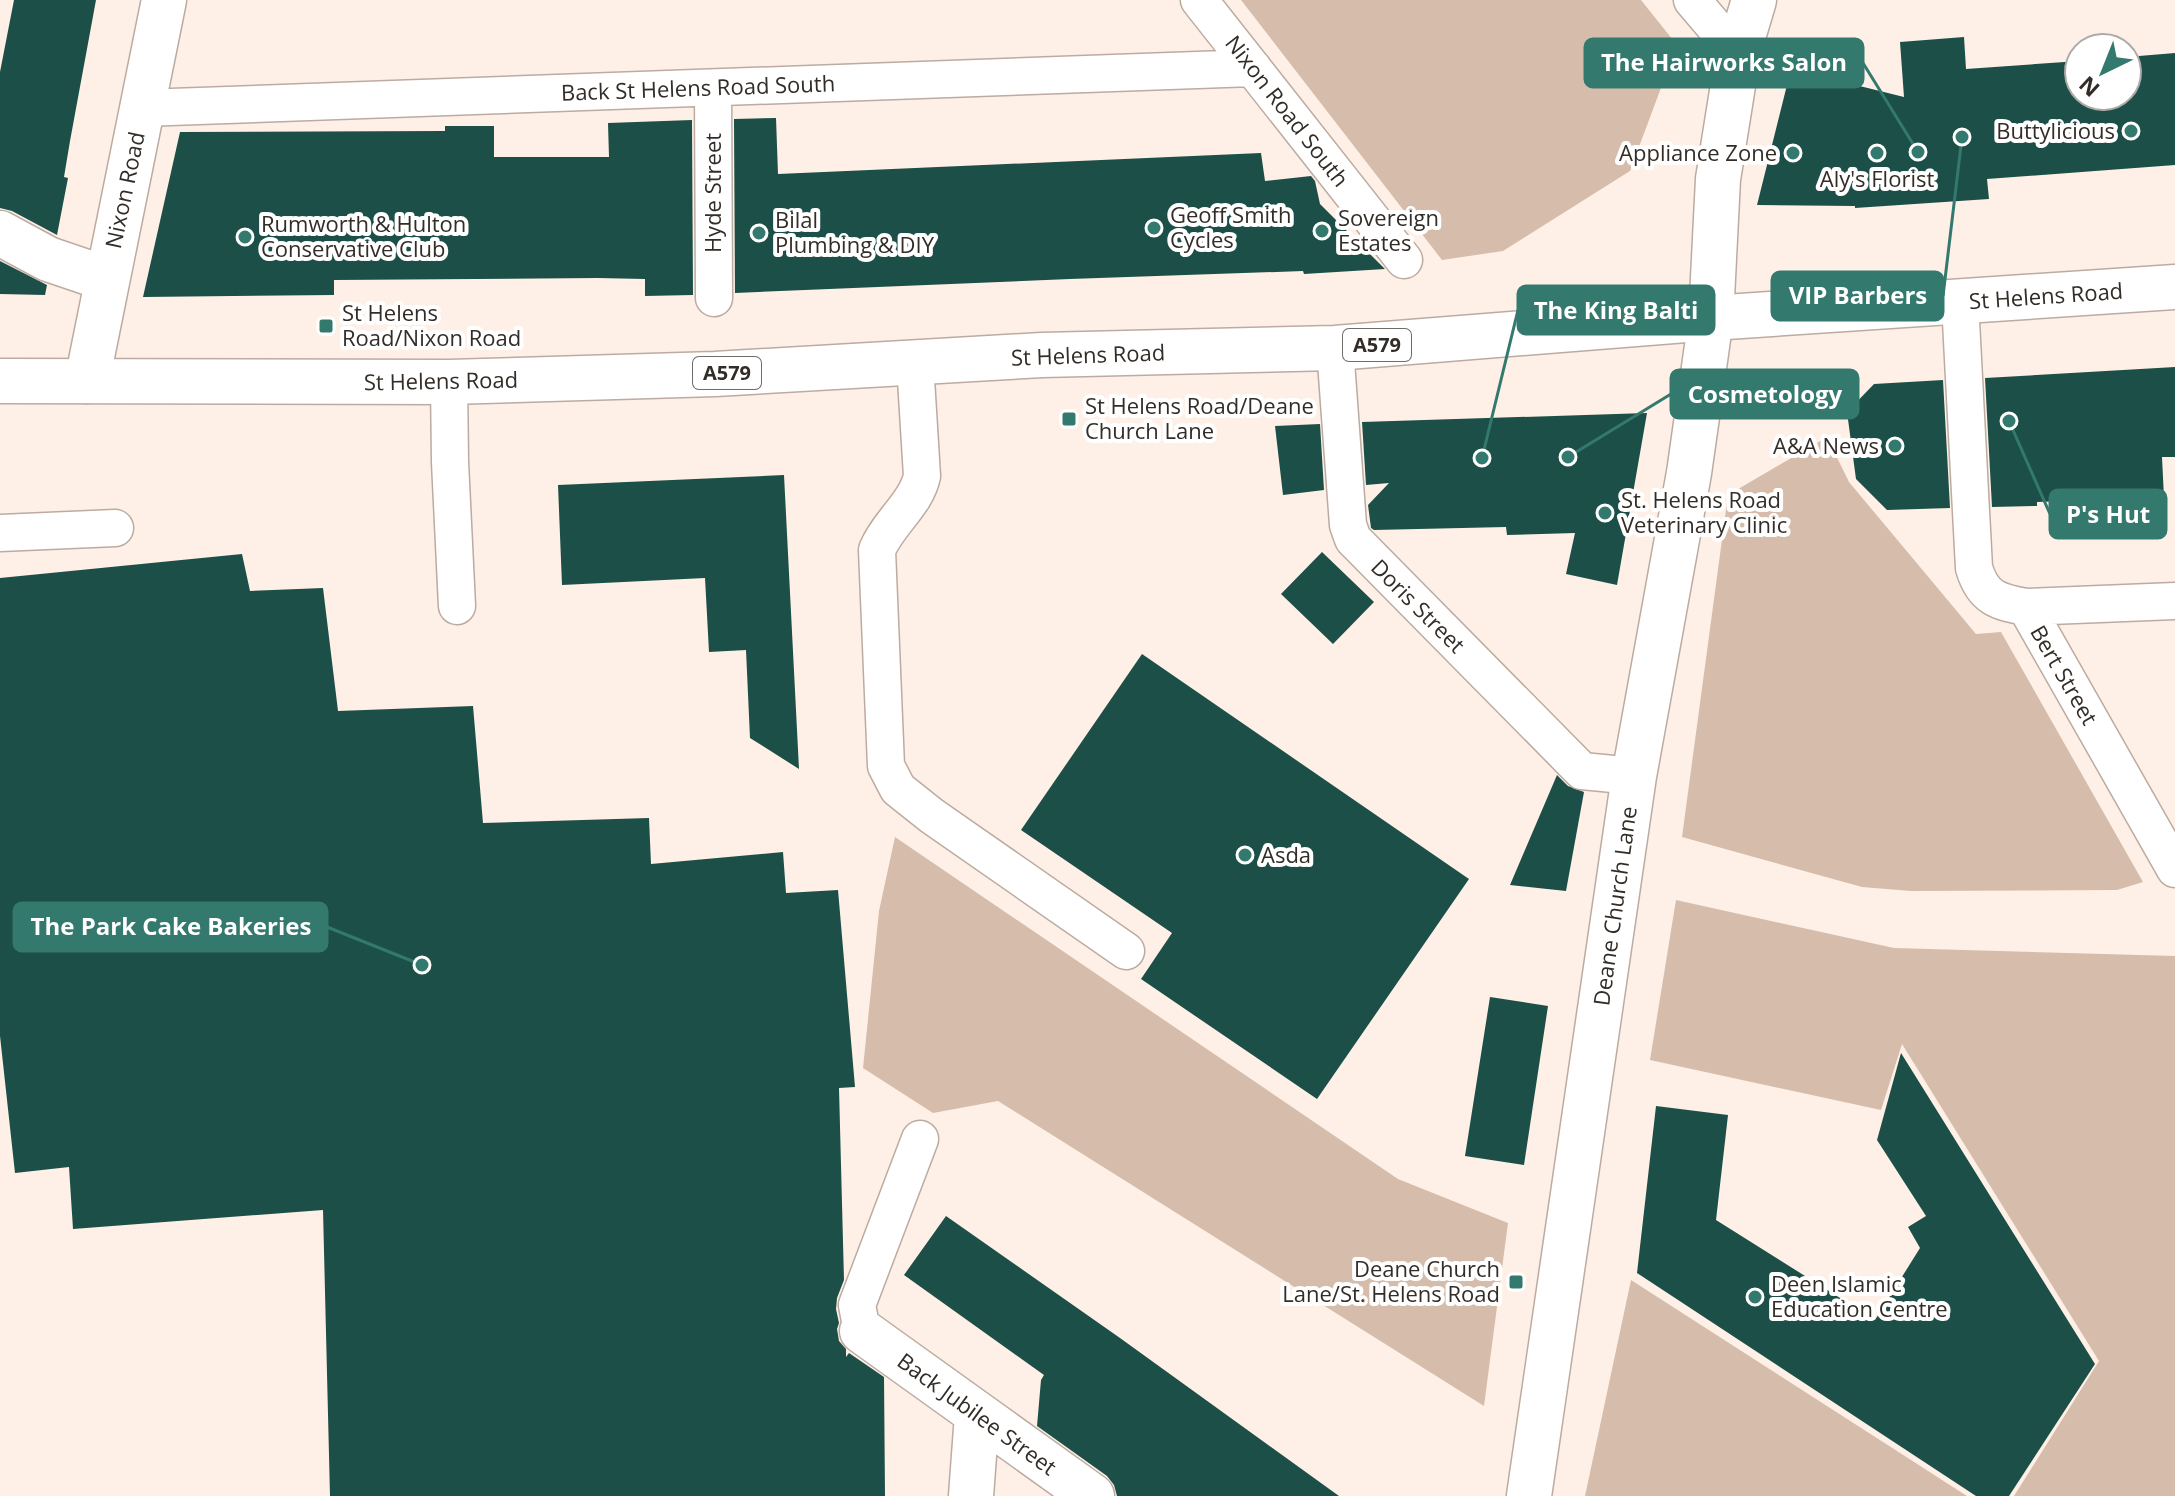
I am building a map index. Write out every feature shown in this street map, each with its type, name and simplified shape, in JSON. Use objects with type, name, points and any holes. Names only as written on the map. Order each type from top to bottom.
[{"type":"street","name":"Nixon Road","points":[[87,381],[164,0]]},
{"type":"street","name":"Deane Church Lane","points":[[1529,1496],[1634,776],[1689,473],[1711,318],[1718,179],[1738,54],[1754,0]]},
{"type":"street","points":[[0,233],[48,259],[107,279]]},
{"type":"street","name":"St Helens Road","points":[[1,380],[449,382],[715,374],[1042,355],[1335,348],[1711,318],[2175,287]]},
{"type":"street","name":"Back Jubilee Street","points":[[862,1331],[1092,1496]]},
{"type":"street","points":[[971,1496],[977,1415]]},
{"type":"lane","name":"Nixon Road South","points":[[1199,0],[1404,260]]},
{"type":"lane","points":[[1692,0],[1738,54]]},
{"type":"lane","name":"Back St Helens Road South","points":[[142,108],[1253,68]]},
{"type":"lane","name":"Hyde Street","points":[[713,88],[714,298]]},
{"type":"lane","name":"Bert Street","points":[[1960,302],[1974,568],[1978,582],[1986,593],[2001,602],[2026,607],[2175,869]]},
{"type":"lane","name":"Doris Street","points":[[1335,348],[1348,525],[1353,539],[1582,771],[1634,776]]},
{"type":"lane","points":[[915,363],[922,476],[920,489],[882,537],[877,550],[886,766],[898,789],[932,816],[1126,951]]},
{"type":"lane","points":[[449,382],[457,606]]},
{"type":"lane","points":[[0,533],[115,528]]},
{"type":"lane","points":[[2026,607],[2175,601]]},
{"type":"lane","points":[[862,1331],[857,1305],[920,1139]]},
{"type":"shaded area","points":[[1241,0],[1641,0],[1677,45],[1630,171],[1503,251],[1442,260]]},
{"type":"shaded area","points":[[1827,437],[1849,482],[1976,634],[2001,632],[2143,882],[2117,890],[1911,891],[1862,887],[1682,837],[1728,495]]},
{"type":"shaded area","points":[[895,837],[1398,1179],[1508,1223],[1484,1406],[998,1101],[933,1113],[863,1068],[879,911]]},
{"type":"shaded area","points":[[1676,900],[1894,948],[2175,956],[2175,1496],[2014,1496],[2099,1361],[1902,1044],[1881,1110],[1650,1060]]},
{"type":"shaded area","points":[[1631,1280],[1967,1496],[1585,1496]]},
{"type":"building","points":[[14,0],[96,0],[64,177],[68,178],[57,235],[12,211],[0,208],[0,72]]},
{"type":"building","points":[[1964,37],[1966,69],[2063,62],[2063,112],[2143,112],[2143,56],[2175,53],[2175,165],[1987,179],[1989,199],[1855,208],[1757,205],[1791,69],[1904,97],[1900,42]]},
{"type":"building","points":[[776,118],[778,174],[1261,153],[1265,181],[1311,176],[1320,204],[1385,269],[735,293],[734,119]]},
{"type":"building","points":[[692,120],[693,295],[645,296],[645,279],[598,278],[334,280],[334,295],[143,297],[180,132],[445,131],[445,126],[494,126],[494,157],[609,157],[608,123]]},
{"type":"building","points":[[0,261],[47,285],[45,295],[0,294]]},
{"type":"building","points":[[2175,367],[2175,457],[2162,457],[2164,498],[2037,502],[2037,506],[1992,507],[1985,378]]},
{"type":"building","name":"A&A News","points":[[1943,380],[1950,508],[1887,510],[1856,479],[1847,412],[1874,384]]},
{"type":"building","points":[[1647,413],[1617,585],[1566,574],[1575,533],[1507,535],[1506,527],[1371,528],[1368,505],[1389,483],[1366,485],[1362,422]]},
{"type":"building","points":[[1320,424],[1324,490],[1283,495],[1275,426]]},
{"type":"building","points":[[784,475],[799,769],[750,738],[746,650],[709,652],[705,578],[562,585],[558,485]]},
{"type":"building","points":[[1322,552],[1374,602],[1333,644],[1281,594]]},
{"type":"building","points":[[242,554],[250,591],[323,588],[338,711],[473,706],[483,823],[649,818],[651,864],[783,852],[786,893],[838,890],[855,1087],[839,1088],[844,1280],[837,1298],[837,1329],[839,1341],[846,1349],[846,1357],[849,1353],[884,1377],[885,1496],[330,1496],[323,1210],[73,1229],[69,1167],[15,1173],[0,1036],[0,578]]},
{"type":"building","name":"Asda","points":[[1142,654],[1469,879],[1317,1099],[1141,979],[1172,933],[1021,830]]},
{"type":"building","points":[[1557,775],[1568,786],[1584,792],[1566,891],[1510,885]]},
{"type":"building","points":[[1490,997],[1548,1006],[1524,1165],[1465,1156]]},
{"type":"building","name":"Deen Islamic Education Centre","points":[[1901,1053],[2095,1364],[2009,1496],[1976,1496],[1637,1273],[1656,1106],[1728,1115],[1716,1220],[1875,1320],[1920,1248],[1908,1227],[1926,1216],[1877,1140]]},
{"type":"building","points":[[946,1216],[1339,1496],[1117,1496],[1107,1476],[1037,1426],[1044,1375],[904,1275]]},
{"type":"place","name":"Buttylicious","points":[[2131,131]]},
{"type":"place","name":"VIP Barbers","points":[[1962,137]]},
{"type":"place","name":"The Hairworks Salon","points":[[1918,152]]},
{"type":"place","name":"Appliance Zone","points":[[1793,153]]},
{"type":"place","name":"Aly's Florist","points":[[1877,153]]},
{"type":"place","name":"Geoff Smith Cycles","points":[[1154,228]]},
{"type":"place","name":"Sovereign Estates","points":[[1322,231]]},
{"type":"place","name":"Bilal Plumbing & DIY","points":[[759,233]]},
{"type":"place","name":"Rumworth & Hulton Conservative Club","points":[[245,237]]},
{"type":"place","name":"St Helens Road/Nixon Road","points":[[326,326]]},
{"type":"place","name":"St Helens Road/Deane Church Lane","points":[[1069,419]]},
{"type":"place","name":"P's Hut","points":[[2009,421]]},
{"type":"place","name":"A&A News","points":[[1895,446]]},
{"type":"place","name":"Cosmetology","points":[[1568,457]]},
{"type":"place","name":"The King Balti","points":[[1482,458]]},
{"type":"place","name":"St. Helens Road Veterinary Clinic","points":[[1605,513]]},
{"type":"place","name":"Asda","points":[[1245,855]]},
{"type":"place","name":"The Park Cake Bakeries","points":[[422,965]]},
{"type":"place","name":"Deane Church Lane/St. Helens Road","points":[[1516,1282]]},
{"type":"place","name":"Deen Islamic Education Centre","points":[[1755,1297]]}]
